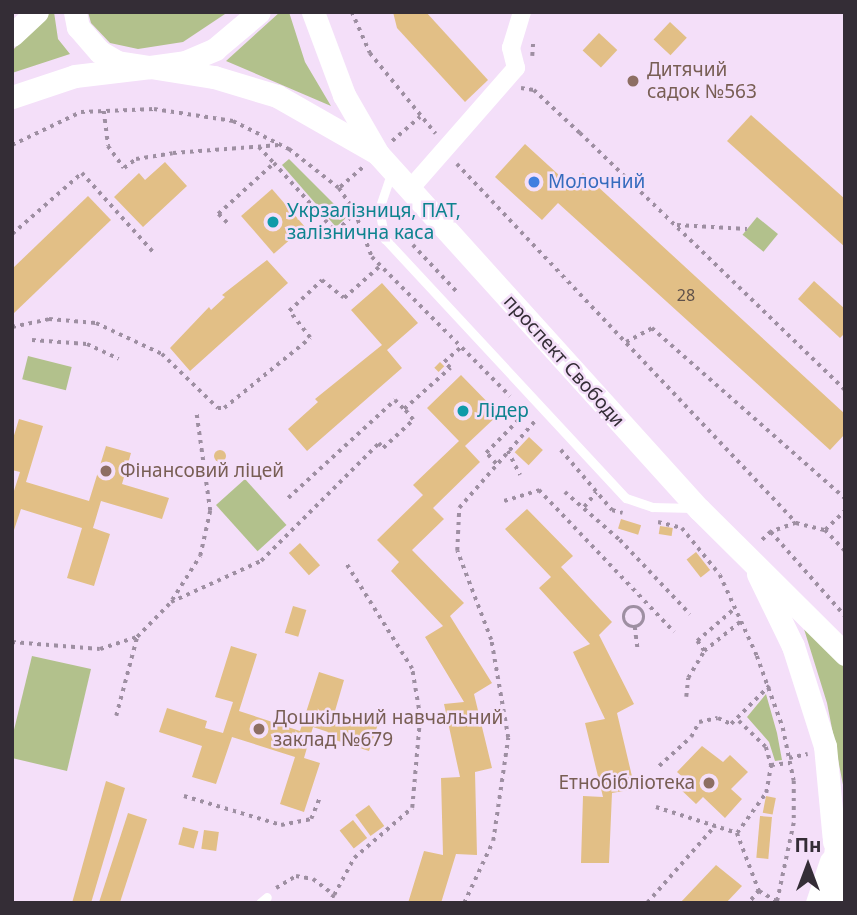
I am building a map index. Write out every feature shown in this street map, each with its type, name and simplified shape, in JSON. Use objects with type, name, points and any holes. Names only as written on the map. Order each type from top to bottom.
[{"type":"street","points":[[12,36],[37,12]]},
{"type":"street","points":[[75,12],[78,27],[100,52],[117,62],[150,67]]},
{"type":"street","points":[[12,97],[75,76],[185,62],[215,49],[259,12]]},
{"type":"street","name":"проспект Свободи","points":[[313,12],[344,95],[385,162],[699,509],[845,654]]},
{"type":"street","points":[[410,189],[453,148],[516,68],[511,48],[522,12]]},
{"type":"street","name":"проспект Свободи","points":[[150,67],[214,77],[276,96],[385,162]]},
{"type":"street","name":"проспект Свободи","points":[[750,560],[793,646],[825,746],[833,850],[843,903]]},
{"type":"street","points":[[817,903],[845,817]]},
{"type":"lane","points":[[385,162],[379,209],[385,239],[394,249],[626,498],[652,507],[699,509]]},
{"type":"path","points":[[352,12],[370,53],[420,117],[453,148],[456,164],[796,523],[825,530],[845,551]]},
{"type":"path","points":[[512,87],[534,90],[845,390]]},
{"type":"path","points":[[104,111],[108,146],[124,168],[136,159],[173,153],[280,145]]},
{"type":"path","points":[[12,145],[81,112],[104,111],[194,112],[233,121],[280,145],[339,188],[355,212],[372,257],[537,423],[496,464],[459,508],[457,551],[494,650],[508,738],[493,841],[464,903]]},
{"type":"path","points":[[339,188],[385,162],[420,117]]},
{"type":"path","points":[[259,147],[335,232],[355,212]]},
{"type":"path","points":[[453,148],[456,164]]},
{"type":"path","points":[[227,223],[218,215],[274,163]]},
{"type":"path","points":[[12,234],[82,173],[154,253]]},
{"type":"path","points":[[674,224],[747,229]]},
{"type":"path","points":[[413,245],[456,292]]},
{"type":"path","points":[[12,327],[49,319],[96,323],[162,354],[218,408],[224,408],[310,338],[289,311],[321,280],[344,298],[380,265]]},
{"type":"path","points":[[626,342],[652,328],[845,498]]},
{"type":"path","points":[[32,340],[87,344],[119,359]]},
{"type":"path","points":[[404,409],[450,368],[444,362],[461,346]]},
{"type":"path","points":[[171,602],[261,561],[379,443],[383,448],[413,421],[396,400],[288,498]]},
{"type":"path","points":[[12,642],[100,649],[137,637],[171,602],[200,556],[209,511],[196,411]]},
{"type":"path","points":[[496,464],[486,453],[526,412]]},
{"type":"path","points":[[555,444],[612,510],[635,516]]},
{"type":"path","points":[[508,451],[520,475]]},
{"type":"path","points":[[504,501],[539,490],[674,632]]},
{"type":"path","points":[[565,492],[584,507],[690,614]]},
{"type":"path","points":[[584,507],[596,492]]},
{"type":"path","points":[[825,530],[845,511]]},
{"type":"path","points":[[647,519],[682,528],[720,575],[769,686],[790,763],[794,823],[777,903],[759,891],[737,833]]},
{"type":"path","points":[[720,575],[750,560],[771,532],[796,523]]},
{"type":"path","points":[[771,532],[845,616]]},
{"type":"path","points":[[330,903],[354,858],[412,808],[420,717],[412,669],[345,562]]},
{"type":"path","points":[[635,627],[643,621],[643,614],[631,608],[624,618],[635,627],[638,650]]},
{"type":"path","points":[[704,651],[696,641],[735,608]]},
{"type":"path","points":[[686,697],[688,678],[704,651],[741,621]]},
{"type":"path","points":[[117,716],[137,637]]},
{"type":"path","points":[[659,766],[691,737],[699,722],[718,718],[732,724],[769,686]]},
{"type":"path","points":[[737,833],[766,793],[771,765],[766,747],[738,720]]},
{"type":"path","points":[[771,765],[790,763]]},
{"type":"path","points":[[184,796],[281,825],[311,819],[319,799]]},
{"type":"path","points":[[656,807],[737,833]]},
{"type":"path","points":[[647,903],[715,826]]},
{"type":"path","points":[[263,900],[296,876],[313,879],[334,895]]},
{"type":"path","points":[[749,903],[759,891]]},
{"type":"green space","points":[[50,12],[54,12],[58,39],[70,54],[12,73],[12,51]]},
{"type":"green space","points":[[88,12],[228,12],[183,42],[138,49],[110,43],[91,23]]},
{"type":"green space","points":[[280,12],[289,12],[305,62],[331,106],[226,61]]},
{"type":"green space","points":[[289,159],[347,217],[336,227],[282,165]]},
{"type":"green space","points":[[757,217],[778,234],[764,252],[743,235]]},
{"type":"green space","points":[[28,356],[72,367],[66,390],[22,379]]},
{"type":"green space","points":[[245,479],[286,525],[258,551],[216,505]]},
{"type":"green space","points":[[804,629],[845,662],[845,795],[827,703]]},
{"type":"green space","points":[[32,656],[91,669],[67,771],[12,758],[12,738]]},
{"type":"green space","points":[[766,694],[782,760],[775,761],[769,742],[747,717]]},
{"type":"building","points":[[393,12],[426,12],[488,80],[465,102],[397,28]]},
{"type":"building","points":[[670,22],[687,38],[670,55],[654,40]]},
{"type":"building","points":[[599,33],[617,50],[601,68],[583,51]]},
{"type":"building","points":[[751,115],[845,199],[845,247],[727,141]]},
{"type":"building","points":[[525,144],[571,186],[583,173],[845,414],[845,434],[830,450],[558,203],[542,220],[495,177]]},
{"type":"building","points":[[165,162],[187,186],[143,227],[114,197],[139,173],[145,180]]},
{"type":"building","name":"Укрзалізниця, ПАТ, залізнична каса","points":[[272,189],[305,227],[274,254],[241,216]]},
{"type":"building","points":[[88,196],[111,220],[12,315],[12,269]]},
{"type":"building","points":[[267,260],[288,283],[190,371],[170,348],[209,307],[211,310],[225,297],[222,295]]},
{"type":"building","points":[[814,281],[845,309],[845,333],[840,338],[798,299]]},
{"type":"building","points":[[382,283],[418,323],[387,350],[402,368],[307,451],[288,429],[318,402],[315,399],[382,345],[351,310]]},
{"type":"building","points":[[440,362],[444,366],[439,372],[434,368]]},
{"type":"building","points":[[461,375],[499,414],[465,446],[480,462],[433,508],[444,519],[412,550],[464,603],[450,616],[492,683],[474,694],[492,768],[475,772],[477,855],[456,854],[441,903],[408,903],[424,851],[443,855],[441,778],[460,777],[444,704],[464,702],[425,637],[443,626],[391,571],[399,562],[377,540],[423,495],[413,485],[459,441],[427,408]]},
{"type":"building","points":[[19,419],[43,426],[26,482],[89,501],[106,446],[131,453],[122,484],[169,498],[162,519],[101,501],[93,528],[110,534],[94,586],[67,578],[82,528],[21,509],[12,536],[12,497],[20,472],[12,470],[12,442]]},
{"type":"building","points":[[529,437],[543,450],[529,465],[515,452]]},
{"type":"building","points":[[220,450],[226,456],[220,462],[214,456]]},
{"type":"building","points":[[527,509],[573,556],[561,567],[612,622],[599,635],[634,704],[617,713],[635,789],[612,793],[609,863],[581,863],[583,796],[603,797],[585,723],[605,719],[573,652],[590,644],[539,588],[551,577],[505,529]]},
{"type":"building","points":[[621,519],[641,525],[638,535],[618,529]]},
{"type":"building","points":[[660,526],[673,528],[672,536],[659,534]]},
{"type":"building","points":[[300,543],[320,565],[309,575],[289,553]]},
{"type":"building","points":[[696,552],[710,570],[701,578],[687,559]]},
{"type":"building","points":[[293,606],[306,610],[298,637],[285,633]]},
{"type":"building","name":"Дошкільний навчальний заклад №679","points":[[231,646],[257,654],[239,711],[300,731],[319,672],[344,680],[335,711],[378,724],[369,751],[326,737],[328,732],[313,727],[304,758],[320,763],[304,812],[280,804],[295,757],[232,737],[216,784],[192,777],[202,746],[159,732],[167,708],[207,721],[205,728],[223,733],[233,702],[215,697]]},
{"type":"building","name":"Етнобібліотека","points":[[702,746],[723,762],[730,755],[748,772],[731,789],[742,799],[725,818],[703,797],[696,804],[677,786],[685,779],[677,772]]},
{"type":"building","points":[[106,781],[125,788],[91,903],[72,903]]},
{"type":"building","points":[[766,796],[776,798],[773,815],[763,813]]},
{"type":"building","points":[[369,805],[384,826],[371,836],[355,815]]},
{"type":"building","points":[[128,813],[147,819],[120,903],[99,902]]},
{"type":"building","points":[[760,816],[772,817],[768,859],[756,858]]},
{"type":"building","points":[[353,820],[367,838],[354,849],[340,830]]},
{"type":"building","points":[[183,827],[198,831],[194,849],[178,844]]},
{"type":"building","points":[[204,830],[219,832],[216,851],[201,849]]},
{"type":"building","points":[[716,865],[742,886],[726,903],[680,903]]},
{"type":"place","name":"Дитячий садок №563","points":[[633,81]]},
{"type":"place","name":"Молочний","points":[[534,182]]},
{"type":"place","name":"Укрзалізниця, ПАТ, залізнична каса","points":[[273,222]]},
{"type":"place","name":"Лідер","points":[[463,411]]},
{"type":"place","name":"Фінансовий ліцей","points":[[106,471]]},
{"type":"place","name":"Дошкільний навчальний заклад №679","points":[[259,729]]},
{"type":"place","name":"Етнобібліотека","points":[[709,783]]}]
